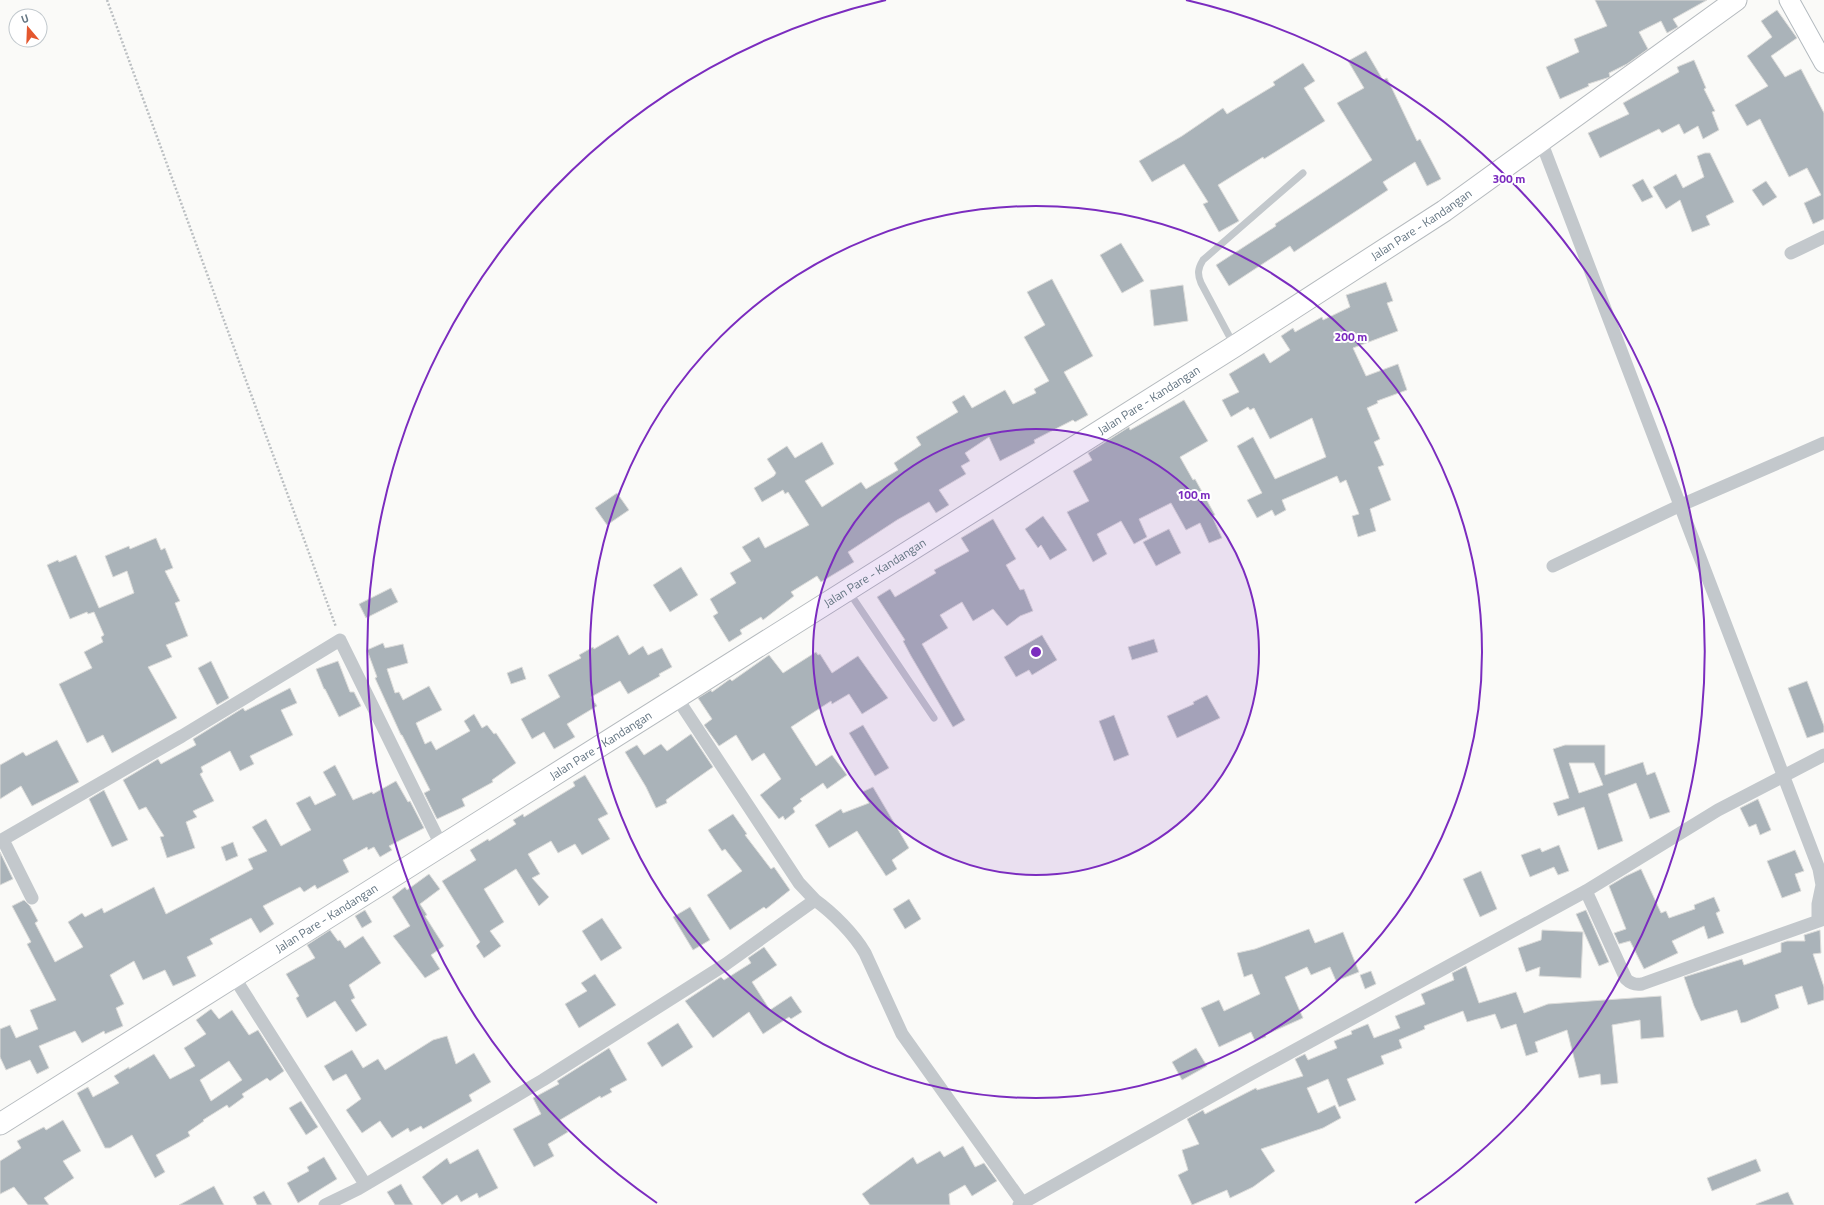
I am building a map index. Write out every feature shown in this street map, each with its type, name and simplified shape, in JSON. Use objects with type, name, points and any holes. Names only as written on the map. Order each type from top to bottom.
[{"type":"main road","name":"Jalan Pare - Kandangan","points":[[0,1124],[442,847],[1235,346],[1444,211],[1736,0]]},
{"type":"street","points":[[1789,0],[1824,63]]},
{"type":"street","points":[[1541,141],[1822,879],[1818,904],[1821,920],[1638,985],[1629,982],[1626,979],[1586,891]]},
{"type":"street","points":[[1792,253],[1824,237]]},
{"type":"street","points":[[1553,566],[1679,506],[1824,443]]},
{"type":"street","points":[[32,898],[1,840],[182,736],[340,640],[442,847]]},
{"type":"street","points":[[677,698],[799,883],[859,943],[902,1034],[1022,1204],[1249,1075],[1586,891],[1718,810],[1824,755]]},
{"type":"street","points":[[325,1205],[365,1184],[550,1076],[726,964],[815,900]]},
{"type":"street","points":[[234,977],[365,1184]]},
{"type":"lane","points":[[1235,346],[1197,275],[1199,266],[1203,260],[1303,173]]},
{"type":"lane","points":[[848,590],[934,718]]},
{"type":"path","points":[[107,0],[340,640]]},
{"type":"building","points":[[1595,0],[1707,0],[1673,19],[1678,27],[1667,33],[1661,21],[1639,32],[1648,49],[1627,64],[1609,73],[1610,77],[1588,84],[1589,86],[1560,99],[1546,67],[1579,52],[1574,39],[1607,26]]},
{"type":"building","points":[[1777,10],[1797,38],[1771,56],[1785,77],[1801,69],[1824,113],[1824,219],[1813,224],[1804,203],[1821,195],[1807,168],[1789,177],[1760,119],[1747,126],[1735,105],[1768,86],[1747,56],[1772,37],[1761,21]]},
{"type":"building","points":[[1366,51],[1383,80],[1387,78],[1417,141],[1420,139],[1441,179],[1427,186],[1415,162],[1383,182],[1388,190],[1294,252],[1290,246],[1229,286],[1216,265],[1372,160],[1337,103],[1364,88],[1348,61]]},
{"type":"building","points":[[1694,60],[1706,88],[1704,89],[1715,111],[1712,112],[1719,130],[1703,139],[1698,126],[1684,134],[1679,124],[1662,133],[1659,129],[1600,158],[1588,133],[1629,114],[1623,103],[1679,72],[1677,67]]},
{"type":"building","points":[[1303,63],[1315,81],[1304,88],[1325,121],[1264,159],[1263,157],[1218,185],[1239,221],[1219,232],[1203,204],[1208,202],[1184,164],[1152,182],[1139,161],[1182,136],[1223,108],[1227,114],[1275,85],[1273,82]]},
{"type":"building","points":[[1710,153],[1734,202],[1706,216],[1710,225],[1692,232],[1680,200],[1666,209],[1653,187],[1676,174],[1683,188],[1704,177],[1697,156]]},
{"type":"building","points":[[1643,179],[1653,197],[1642,202],[1632,185]]},
{"type":"building","points":[[1766,181],[1777,197],[1763,206],[1752,190]]},
{"type":"building","points":[[1121,243],[1144,281],[1122,293],[1100,255]]},
{"type":"building","points":[[1052,279],[1093,356],[1064,372],[1088,415],[1075,422],[1073,420],[1034,440],[1035,443],[1000,461],[989,437],[965,453],[970,461],[961,466],[966,474],[939,490],[949,505],[936,513],[929,502],[897,520],[848,552],[854,562],[821,582],[817,576],[791,592],[794,596],[763,620],[761,617],[740,630],[742,634],[729,642],[713,616],[718,613],[710,599],[736,583],[730,573],[751,561],[742,547],[759,537],[765,548],[809,525],[788,492],[785,494],[783,490],[762,502],[754,488],[774,476],[776,473],[767,459],[787,446],[795,458],[822,442],[834,464],[805,481],[822,507],[861,482],[866,489],[898,470],[894,463],[921,445],[916,437],[958,412],[952,402],[964,395],[972,408],[1005,390],[1013,404],[1036,393],[1034,389],[1049,381],[1024,337],[1045,325],[1027,292]]},
{"type":"building","points":[[1386,282],[1393,301],[1387,303],[1398,331],[1353,348],[1366,376],[1398,364],[1407,390],[1377,401],[1378,403],[1367,408],[1380,439],[1374,442],[1384,465],[1378,467],[1391,500],[1370,509],[1376,531],[1358,537],[1352,516],[1359,514],[1346,480],[1340,483],[1337,476],[1282,500],[1286,510],[1275,516],[1272,510],[1257,518],[1247,500],[1262,493],[1237,446],[1253,437],[1275,479],[1326,457],[1312,418],[1270,439],[1254,408],[1250,410],[1248,407],[1231,417],[1222,400],[1239,392],[1229,374],[1264,353],[1270,363],[1290,350],[1281,336],[1293,328],[1295,332],[1322,317],[1323,320],[1350,307],[1346,295]]},
{"type":"building","points":[[1183,285],[1188,321],[1154,326],[1150,290]]},
{"type":"building","points":[[1184,400],[1208,441],[1180,457],[1193,480],[1195,479],[1215,515],[1212,516],[1222,538],[1209,543],[1200,523],[1186,530],[1171,503],[1139,519],[1147,537],[1134,544],[1121,521],[1097,534],[1107,554],[1093,562],[1067,512],[1089,501],[1073,471],[1092,460],[1088,453],[1129,427],[1130,430]]},
{"type":"building","points":[[617,493],[629,510],[607,525],[595,508]]},
{"type":"building","points":[[1043,516],[1067,550],[1050,560],[1041,545],[1038,548],[1025,529]]},
{"type":"building","points":[[993,519],[1016,559],[1006,565],[1020,590],[1024,589],[1033,611],[1020,616],[1007,626],[993,609],[973,621],[962,602],[940,615],[948,628],[922,644],[965,720],[953,727],[911,656],[903,641],[905,640],[877,597],[890,589],[895,597],[936,573],[934,570],[969,551],[961,538]]},
{"type":"building","points":[[1169,529],[1181,553],[1156,566],[1143,542]]},
{"type":"building","points":[[156,538],[161,550],[165,548],[173,568],[165,571],[180,601],[175,603],[188,636],[166,645],[172,657],[148,667],[177,718],[112,753],[103,735],[87,743],[59,684],[92,668],[84,652],[103,642],[101,637],[104,635],[94,612],[88,614],[87,612],[70,619],[47,565],[76,555],[99,608],[134,593],[127,571],[113,577],[105,556],[129,546],[130,549]]},
{"type":"building","points":[[681,567],[698,595],[670,612],[653,585]]},
{"type":"building","points":[[391,588],[398,602],[366,618],[359,604]]},
{"type":"building","points":[[618,635],[629,655],[643,646],[648,655],[662,648],[672,667],[659,674],[660,676],[628,694],[620,681],[591,697],[597,706],[567,724],[575,737],[554,749],[544,732],[532,739],[521,719],[560,697],[548,675],[581,658],[579,655],[593,647],[594,649]]},
{"type":"building","points":[[1042,635],[1057,660],[1032,675],[1029,670],[1016,677],[1004,657]]},
{"type":"building","points":[[1154,639],[1158,652],[1132,660],[1128,647]]},
{"type":"building","points":[[383,643],[385,648],[403,644],[408,663],[387,669],[395,693],[399,692],[403,700],[429,686],[442,710],[416,723],[425,744],[431,741],[436,750],[470,731],[464,721],[474,714],[482,728],[487,725],[494,734],[496,733],[516,763],[492,780],[493,782],[462,799],[465,806],[437,819],[424,793],[430,790],[401,735],[375,678],[377,677],[367,650]]},
{"type":"building","points":[[816,652],[818,655],[820,654],[832,673],[858,656],[888,698],[862,714],[849,694],[832,704],[831,701],[791,727],[816,766],[832,755],[847,775],[827,789],[823,783],[800,799],[802,801],[793,808],[795,812],[785,820],[783,816],[779,819],[760,795],[781,779],[764,753],[752,761],[736,735],[719,746],[704,725],[712,719],[698,698],[711,690],[712,692],[730,679],[732,681],[769,655],[783,673]]},
{"type":"building","points":[[211,661],[229,698],[217,705],[198,668]]},
{"type":"building","points":[[338,661],[350,692],[354,692],[361,706],[339,717],[324,689],[316,669]]},
{"type":"building","points":[[522,667],[526,679],[511,684],[507,673]]},
{"type":"building","points":[[1807,681],[1824,726],[1824,732],[1807,738],[1788,688]]},
{"type":"building","points":[[290,688],[297,703],[281,710],[293,735],[250,756],[254,764],[240,771],[230,751],[201,767],[203,772],[200,774],[214,801],[193,811],[197,817],[186,822],[195,848],[167,858],[160,837],[164,836],[146,807],[139,810],[123,780],[158,759],[161,764],[196,745],[193,739],[243,708],[245,711]]},
{"type":"building","points":[[1207,695],[1220,718],[1177,738],[1167,716],[1194,704],[1193,702]]},
{"type":"building","points":[[1114,715],[1129,755],[1114,761],[1099,721]]},
{"type":"building","points":[[863,725],[889,768],[875,776],[849,733]]},
{"type":"building","points":[[691,734],[713,767],[666,800],[667,803],[656,808],[646,787],[625,752],[637,745],[644,755],[661,744],[667,751]]},
{"type":"building","points":[[57,740],[79,782],[32,806],[21,786],[0,799],[0,765],[23,752],[26,756]]},
{"type":"building","points":[[1565,745],[1605,745],[1605,775],[1643,762],[1647,775],[1655,772],[1670,812],[1650,819],[1636,783],[1608,794],[1623,841],[1598,850],[1584,807],[1558,816],[1553,803],[1569,798],[1553,749]],"holes":[[[1569,763],[1594,763],[1603,785],[1579,793]]]},
{"type":"building","points":[[335,765],[353,800],[372,792],[373,794],[396,781],[408,802],[410,801],[424,828],[389,846],[392,850],[380,857],[374,847],[368,850],[367,847],[343,860],[349,872],[317,889],[315,885],[304,892],[300,887],[263,906],[274,924],[260,933],[251,918],[210,939],[213,944],[187,957],[196,976],[173,986],[165,970],[143,980],[134,961],[110,975],[124,1004],[116,1008],[123,1026],[105,1034],[104,1031],[82,1043],[75,1031],[39,1046],[49,1068],[37,1074],[30,1060],[6,1070],[0,1057],[0,1029],[10,1025],[16,1038],[38,1029],[30,1010],[56,1000],[27,944],[31,942],[12,906],[24,900],[30,906],[38,921],[35,923],[55,962],[83,947],[68,922],[82,913],[85,917],[102,908],[104,913],[154,887],[166,914],[253,869],[248,859],[267,851],[252,827],[266,819],[281,846],[311,830],[296,803],[310,796],[315,805],[336,795],[323,772]]},
{"type":"building","points":[[585,775],[608,814],[598,819],[610,839],[582,855],[575,844],[558,853],[551,841],[528,854],[540,874],[532,878],[549,897],[539,906],[516,869],[484,889],[504,922],[490,931],[501,946],[484,958],[476,946],[480,942],[442,881],[476,860],[470,850],[488,839],[489,841],[516,824],[513,820],[523,814],[524,817],[575,786],[573,782]]},
{"type":"building","points":[[873,787],[909,848],[892,860],[897,869],[886,876],[857,831],[829,848],[815,825],[841,809],[843,813],[869,803],[862,792]]},
{"type":"building","points":[[104,790],[128,840],[112,847],[89,799]]},
{"type":"building","points":[[1758,799],[1771,830],[1760,835],[1756,824],[1749,827],[1740,808]]},
{"type":"building","points":[[733,814],[747,834],[745,835],[771,869],[774,867],[790,890],[766,909],[764,907],[730,930],[707,895],[742,871],[725,849],[722,851],[708,830]]},
{"type":"building","points":[[233,842],[238,856],[226,861],[221,847]]},
{"type":"building","points":[[1559,845],[1569,871],[1558,875],[1554,867],[1530,877],[1521,855],[1540,848],[1542,852]]},
{"type":"building","points":[[1795,850],[1804,871],[1795,874],[1801,891],[1782,898],[1767,861]]},
{"type":"building","points":[[0,852],[13,879],[0,885]]},
{"type":"building","points":[[1641,869],[1661,913],[1666,911],[1669,918],[1695,909],[1694,905],[1714,897],[1720,911],[1716,913],[1724,933],[1708,939],[1704,926],[1672,941],[1678,953],[1644,969],[1630,941],[1619,944],[1614,933],[1626,929],[1609,886]]},
{"type":"building","points":[[1481,871],[1497,909],[1480,917],[1463,879]]},
{"type":"building","points":[[429,874],[440,889],[420,904],[427,915],[425,916],[444,946],[431,955],[440,969],[425,978],[393,936],[410,926],[392,897],[405,887],[407,890]]},
{"type":"building","points":[[909,899],[921,919],[905,929],[893,909]]},
{"type":"building","points":[[690,907],[710,940],[693,950],[673,917]]},
{"type":"building","points":[[365,910],[372,922],[362,928],[355,916]]},
{"type":"building","points":[[1586,910],[1609,962],[1599,966],[1576,914]]},
{"type":"building","points":[[602,918],[622,948],[601,961],[582,931]]},
{"type":"building","points":[[1309,929],[1315,943],[1343,932],[1359,972],[1336,981],[1330,967],[1311,975],[1307,967],[1285,977],[1303,1018],[1255,1041],[1251,1032],[1219,1047],[1201,1008],[1219,1000],[1224,1011],[1260,994],[1252,974],[1244,977],[1237,953],[1255,949]]},
{"type":"building","points":[[330,930],[338,941],[340,940],[345,948],[363,936],[381,963],[349,985],[355,998],[351,1000],[367,1025],[356,1032],[335,1001],[307,1018],[296,998],[299,996],[286,974],[315,958],[307,945]]},
{"type":"building","points":[[1542,930],[1583,932],[1581,978],[1539,976],[1540,967],[1526,972],[1518,948],[1541,940]]},
{"type":"building","points":[[1820,930],[1821,953],[1813,954],[1824,987],[1824,1000],[1808,1005],[1802,986],[1775,995],[1779,1008],[1746,1022],[1741,1023],[1737,1010],[1701,1021],[1684,977],[1742,959],[1744,965],[1781,952],[1781,943],[1787,941],[1805,941],[1804,935]]},
{"type":"building","points":[[764,947],[777,965],[752,982],[770,1010],[791,996],[802,1012],[791,1019],[789,1017],[763,1034],[749,1012],[713,1038],[685,1001],[721,977],[724,980],[751,963],[748,958]]},
{"type":"building","points":[[1466,966],[1479,1003],[1516,992],[1524,1013],[1548,1004],[1661,996],[1664,1037],[1641,1039],[1640,1020],[1612,1025],[1618,1083],[1601,1085],[1600,1074],[1579,1078],[1567,1030],[1535,1042],[1538,1052],[1526,1056],[1516,1024],[1501,1029],[1495,1014],[1467,1022],[1463,1011],[1424,1026],[1425,1029],[1399,1040],[1402,1048],[1381,1056],[1384,1064],[1347,1079],[1356,1100],[1339,1107],[1328,1079],[1307,1088],[1318,1113],[1335,1105],[1341,1118],[1323,1128],[1261,1149],[1275,1171],[1253,1187],[1230,1198],[1227,1190],[1192,1205],[1178,1175],[1188,1170],[1182,1150],[1199,1144],[1187,1119],[1203,1110],[1205,1114],[1256,1088],[1257,1090],[1303,1076],[1295,1059],[1305,1054],[1308,1060],[1337,1048],[1334,1041],[1352,1034],[1351,1031],[1368,1024],[1374,1038],[1400,1028],[1395,1016],[1425,1004],[1421,994],[1454,980],[1452,973]]},
{"type":"building","points":[[1371,971],[1376,984],[1365,989],[1360,975]]},
{"type":"building","points":[[595,974],[616,1005],[579,1028],[565,1004],[587,991],[581,983]]},
{"type":"building","points":[[211,1009],[219,1019],[232,1010],[249,1035],[258,1030],[284,1071],[270,1081],[267,1078],[242,1094],[244,1097],[229,1108],[227,1105],[203,1120],[204,1121],[188,1132],[190,1136],[156,1155],[165,1172],[155,1178],[132,1135],[110,1148],[105,1148],[77,1093],[88,1087],[93,1097],[119,1083],[114,1076],[154,1054],[170,1079],[195,1066],[184,1048],[206,1034],[196,1020]],"holes":[[[229,1061],[242,1080],[211,1101],[200,1080]]]},
{"type":"building","points":[[678,1023],[693,1047],[662,1067],[647,1043]]},
{"type":"building","points":[[447,1036],[456,1064],[474,1053],[491,1082],[469,1095],[472,1101],[423,1129],[421,1126],[410,1132],[408,1128],[392,1138],[380,1121],[362,1133],[346,1110],[361,1099],[346,1074],[333,1081],[324,1066],[352,1050],[363,1068],[378,1059],[385,1070],[433,1040]]},
{"type":"building","points":[[609,1048],[627,1080],[610,1089],[612,1092],[601,1098],[600,1096],[560,1120],[568,1132],[548,1144],[554,1156],[534,1167],[513,1129],[541,1114],[533,1098],[559,1084],[557,1081]]},
{"type":"building","points":[[1196,1048],[1207,1066],[1182,1080],[1172,1062]]},
{"type":"building","points":[[301,1101],[318,1127],[306,1135],[289,1108]]},
{"type":"building","points":[[63,1120],[81,1151],[63,1161],[74,1178],[44,1198],[49,1205],[28,1205],[14,1187],[0,1194],[0,1161],[21,1148],[17,1141],[44,1127],[46,1130]]},
{"type":"building","points":[[963,1146],[975,1167],[984,1163],[997,1181],[972,1196],[965,1185],[949,1194],[950,1205],[870,1205],[862,1194],[913,1157],[917,1164],[940,1151],[944,1157]]},
{"type":"building","points":[[478,1149],[498,1188],[479,1198],[477,1193],[461,1202],[457,1195],[442,1205],[422,1177],[447,1158],[450,1164]]},
{"type":"building","points":[[324,1157],[337,1179],[298,1203],[287,1183],[309,1171],[307,1167]]},
{"type":"building","points":[[1756,1159],[1761,1171],[1712,1191],[1707,1178]]},
{"type":"building","points":[[401,1184],[413,1205],[395,1205],[387,1192]]},
{"type":"building","points":[[214,1186],[224,1205],[179,1205]]},
{"type":"building","points":[[264,1191],[272,1205],[257,1205],[253,1197]]},
{"type":"building","points":[[1788,1192],[1794,1205],[1756,1205],[1756,1204]]}]
